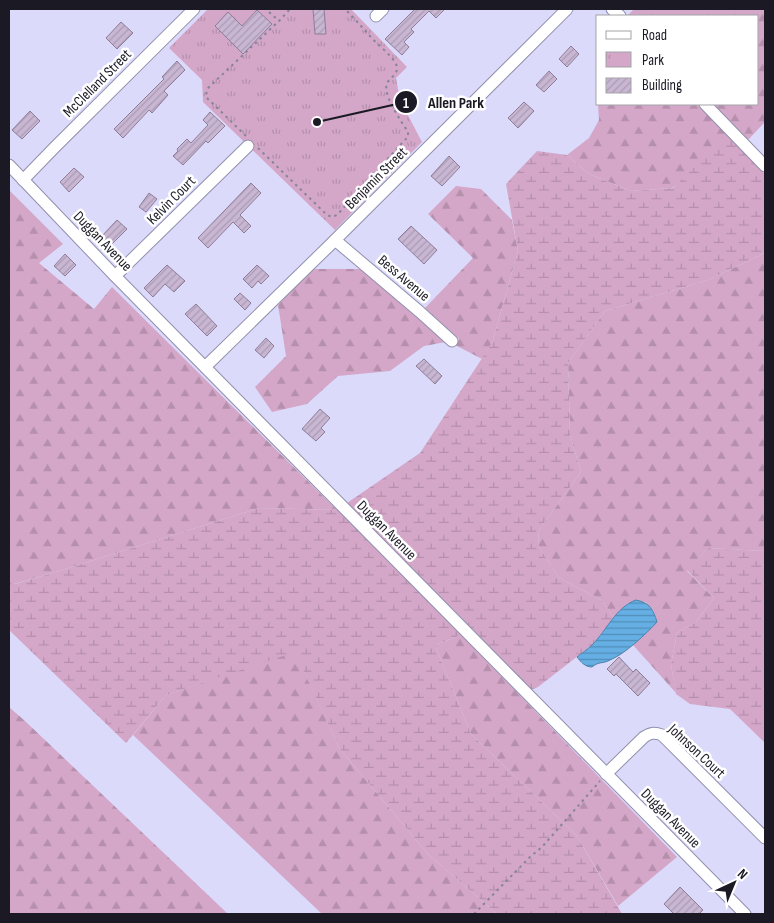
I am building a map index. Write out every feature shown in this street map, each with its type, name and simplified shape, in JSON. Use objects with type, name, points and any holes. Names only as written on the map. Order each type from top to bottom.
[{"type":"street","name":"McClelland Street","points":[[23,180],[194,9]]},
{"type":"street","name":"Benjamin Street","points":[[205,367],[567,9]]},
{"type":"street","points":[[706,105],[765,166]]},
{"type":"street","name":"Kelvin Court","points":[[115,276],[251,143]]},
{"type":"street","name":"Duggan Avenue","points":[[10,169],[23,180],[115,276],[745,914]]},
{"type":"street","name":"Bess Avenue","points":[[335,240],[452,341]]},
{"type":"street","name":"Johnson Court","points":[[606,774],[644,737],[650,733],[662,735],[765,838]]},
{"type":"path","points":[[290,9],[280,21],[207,89],[206,97],[251,143],[327,215],[332,217],[337,215],[408,137],[408,132],[392,105],[386,89],[387,83],[396,72],[397,66],[390,56],[345,9]]},
{"type":"path","points":[[269,12],[280,21]]},
{"type":"path","points":[[474,914],[542,847],[606,774]]},
{"type":"green space","points":[[208,9],[351,9],[407,67],[396,78],[400,100],[422,142],[335,230],[203,102],[202,80],[169,48]]},
{"type":"green space","points":[[634,9],[765,9],[765,122],[748,140],[714,105],[759,105],[759,15],[628,15]]},
{"type":"green space","points":[[598,105],[698,105],[738,146],[672,188],[631,191],[589,174],[567,155],[589,138],[599,120]]},
{"type":"green space","points":[[726,136],[765,174],[765,253],[708,280],[605,311],[568,363],[570,435],[581,472],[539,530],[538,545],[559,578],[601,600],[614,618],[592,645],[538,687],[531,690],[347,503],[420,453],[492,343],[518,251],[506,184],[537,151],[567,155],[589,174],[631,191],[673,188]]},
{"type":"green space","points":[[456,186],[481,189],[512,220],[518,251],[492,343],[482,359],[455,345],[459,339],[425,308],[473,258],[428,214]]},
{"type":"green space","points":[[9,190],[63,244],[39,263],[94,309],[112,287],[337,510],[259,508],[14,584],[9,579]]},
{"type":"green space","points":[[765,253],[765,551],[708,548],[687,571],[714,598],[696,622],[677,633],[671,664],[676,693],[633,645],[657,622],[653,610],[645,602],[628,603],[614,618],[601,600],[559,578],[538,545],[539,530],[581,472],[570,435],[568,363],[605,311],[708,280]]},
{"type":"green space","points":[[312,269],[361,269],[446,342],[424,346],[390,371],[338,376],[307,404],[272,412],[255,387],[286,356],[278,305]]},
{"type":"green space","points":[[259,508],[338,510],[461,635],[435,645],[471,734],[577,836],[622,914],[497,914],[428,854],[339,748],[295,652],[166,695],[126,743],[9,630],[9,579],[15,584]]},
{"type":"green space","points":[[708,548],[765,551],[765,743],[730,709],[690,704],[676,694],[671,664],[677,633],[696,622],[714,598],[687,570]]},
{"type":"green space","points":[[461,635],[677,857],[618,906],[577,836],[471,734],[435,645]]},
{"type":"green space","points":[[295,651],[339,748],[428,854],[497,914],[322,914],[133,735],[166,695]]},
{"type":"green space","points":[[9,707],[25,721],[228,914],[9,914]]},
{"type":"water","points":[[636,600],[650,607],[657,622],[635,643],[616,657],[592,667],[583,664],[577,657],[592,645],[617,613]]},
{"type":"building","points":[[313,9],[324,9],[326,34],[315,34]]},
{"type":"building","points":[[415,9],[445,9],[436,18],[429,11],[411,29],[414,32],[404,42],[409,47],[402,55],[385,39]]},
{"type":"building","points":[[257,10],[272,24],[243,54],[215,26],[228,12],[242,26]]},
{"type":"building","points":[[121,22],[133,33],[117,49],[106,38]]},
{"type":"building","points":[[571,46],[579,54],[567,67],[559,59]]},
{"type":"building","points":[[177,61],[185,70],[164,91],[168,95],[152,113],[149,110],[123,138],[114,129],[164,79],[162,77]]},
{"type":"building","points":[[549,71],[557,79],[544,92],[536,85]]},
{"type":"building","points":[[524,102],[534,111],[518,128],[508,118]]},
{"type":"building","points":[[30,111],[40,121],[22,139],[12,130]]},
{"type":"building","points":[[210,112],[225,126],[208,143],[206,141],[183,165],[173,156],[187,139],[191,143],[208,125],[203,120]]},
{"type":"building","points":[[449,156],[460,167],[442,186],[431,176]]},
{"type":"building","points":[[74,168],[84,177],[69,192],[60,182]]},
{"type":"building","points":[[251,183],[261,193],[240,215],[251,226],[244,233],[233,222],[208,248],[198,238]]},
{"type":"building","points":[[149,193],[157,199],[146,212],[139,207]]},
{"type":"building","points":[[117,220],[127,229],[110,246],[101,237]]},
{"type":"building","points":[[411,226],[437,250],[424,264],[398,239]]},
{"type":"building","points":[[65,254],[76,265],[65,276],[54,266]]},
{"type":"building","points":[[167,265],[185,281],[174,292],[165,284],[153,297],[144,288]]},
{"type":"building","points":[[257,265],[269,276],[261,284],[258,281],[252,288],[243,279]]},
{"type":"building","points":[[240,293],[251,303],[245,310],[234,299]]},
{"type":"building","points":[[196,304],[217,326],[207,336],[185,314]]},
{"type":"building","points":[[266,338],[274,346],[264,358],[255,350]]},
{"type":"building","points":[[424,359],[442,376],[435,384],[416,366]]},
{"type":"building","points":[[320,409],[330,418],[321,428],[325,432],[316,441],[302,429]]},
{"type":"building","points":[[619,657],[633,672],[636,669],[650,683],[638,696],[616,674],[614,676],[607,669]]},
{"type":"building","points":[[680,887],[703,910],[699,914],[674,914],[664,904]]},
{"type":"place","name":"Allen Park","points":[[317,122]]}]
